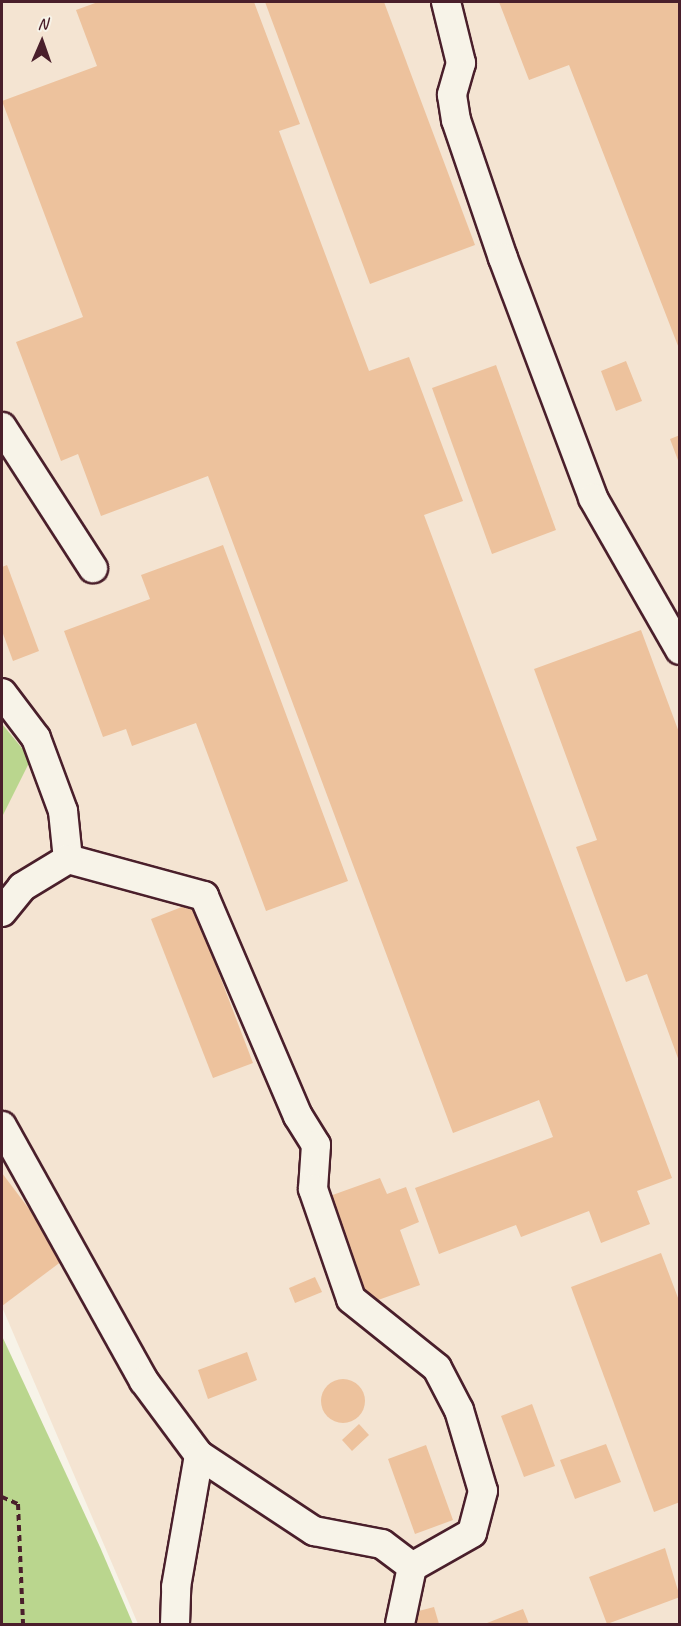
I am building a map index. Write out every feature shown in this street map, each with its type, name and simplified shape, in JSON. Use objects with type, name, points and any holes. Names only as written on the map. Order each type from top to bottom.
[{"type":"street","points":[[446,2],[461,63],[452,95],[456,120],[503,258],[593,498],[680,650]]},
{"type":"street","points":[[2,427],[93,568]]},
{"type":"street","points":[[2,693],[36,738],[63,810],[68,859]]},
{"type":"street","points":[[2,912],[22,887],[68,859],[204,896],[298,1116],[316,1145],[313,1189],[351,1299],[437,1368],[459,1410],[483,1491],[471,1533],[412,1567],[400,1624]]},
{"type":"street","points":[[2,1126],[144,1381],[199,1455],[314,1531],[382,1544],[412,1567]]},
{"type":"street","points":[[175,1624],[176,1587],[199,1455]]},
{"type":"path","points":[[2,1497],[18,1504],[23,1624]]},
{"type":"shaded area","points":[[2,2],[679,2],[679,1624],[138,1624],[2,1307],[2,777],[6,764],[2,718]]},
{"type":"green space","points":[[2,724],[31,759],[2,817]]},
{"type":"green space","points":[[2,1336],[100,1547],[133,1624],[2,1624]]},
{"type":"building","points":[[98,2],[254,2],[300,124],[279,131],[369,371],[409,357],[463,501],[424,515],[672,1178],[637,1191],[650,1224],[601,1243],[589,1211],[521,1237],[516,1225],[439,1254],[415,1188],[553,1137],[539,1100],[453,1133],[208,476],[101,516],[78,454],[61,461],[16,342],[83,317],[2,101],[97,66],[76,10]]},
{"type":"building","points":[[265,2],[384,2],[475,245],[370,284]]},
{"type":"building","points":[[499,2],[680,2],[680,351],[569,65],[529,80]]},
{"type":"building","points":[[626,361],[642,401],[616,411],[601,371]]},
{"type":"building","points":[[496,365],[556,530],[492,554],[432,388]]},
{"type":"building","points":[[680,435],[680,463],[679,463],[670,439]]},
{"type":"building","points":[[223,545],[348,881],[266,911],[196,723],[132,746],[126,729],[103,737],[64,631],[150,599],[141,575]]},
{"type":"building","points":[[7,565],[39,651],[13,661],[2,631],[2,567]]},
{"type":"building","points":[[641,630],[680,735],[679,1061],[647,974],[626,982],[576,847],[597,840],[534,669]]},
{"type":"building","points":[[192,903],[253,1063],[213,1078],[151,919]]},
{"type":"building","points":[[2,1173],[66,1258],[2,1306]]},
{"type":"building","points":[[380,1178],[387,1194],[406,1187],[419,1222],[400,1230],[420,1285],[367,1304],[327,1197]]},
{"type":"building","points":[[661,1253],[680,1303],[680,1502],[654,1512],[571,1287]]},
{"type":"building","points":[[315,1277],[322,1292],[295,1303],[289,1288]]},
{"type":"building","points":[[247,1352],[257,1380],[208,1399],[198,1370]]},
{"type":"building","points":[[343,1379],[352,1380],[359,1385],[364,1392],[364,1410],[359,1417],[352,1422],[343,1423],[334,1422],[327,1417],[322,1410],[321,1401],[322,1392],[327,1385],[334,1380]]},
{"type":"building","points":[[532,1404],[555,1466],[524,1477],[501,1416]]},
{"type":"building","points":[[359,1424],[369,1435],[352,1451],[342,1440]]},
{"type":"building","points":[[606,1444],[621,1482],[575,1499],[560,1460]]},
{"type":"building","points":[[426,1445],[453,1520],[415,1534],[388,1459]]},
{"type":"building","points":[[665,1548],[680,1597],[607,1624],[589,1577]]},
{"type":"building","points":[[434,1607],[439,1624],[415,1624],[411,1613]]},
{"type":"building","points":[[523,1609],[529,1624],[487,1623]]}]
